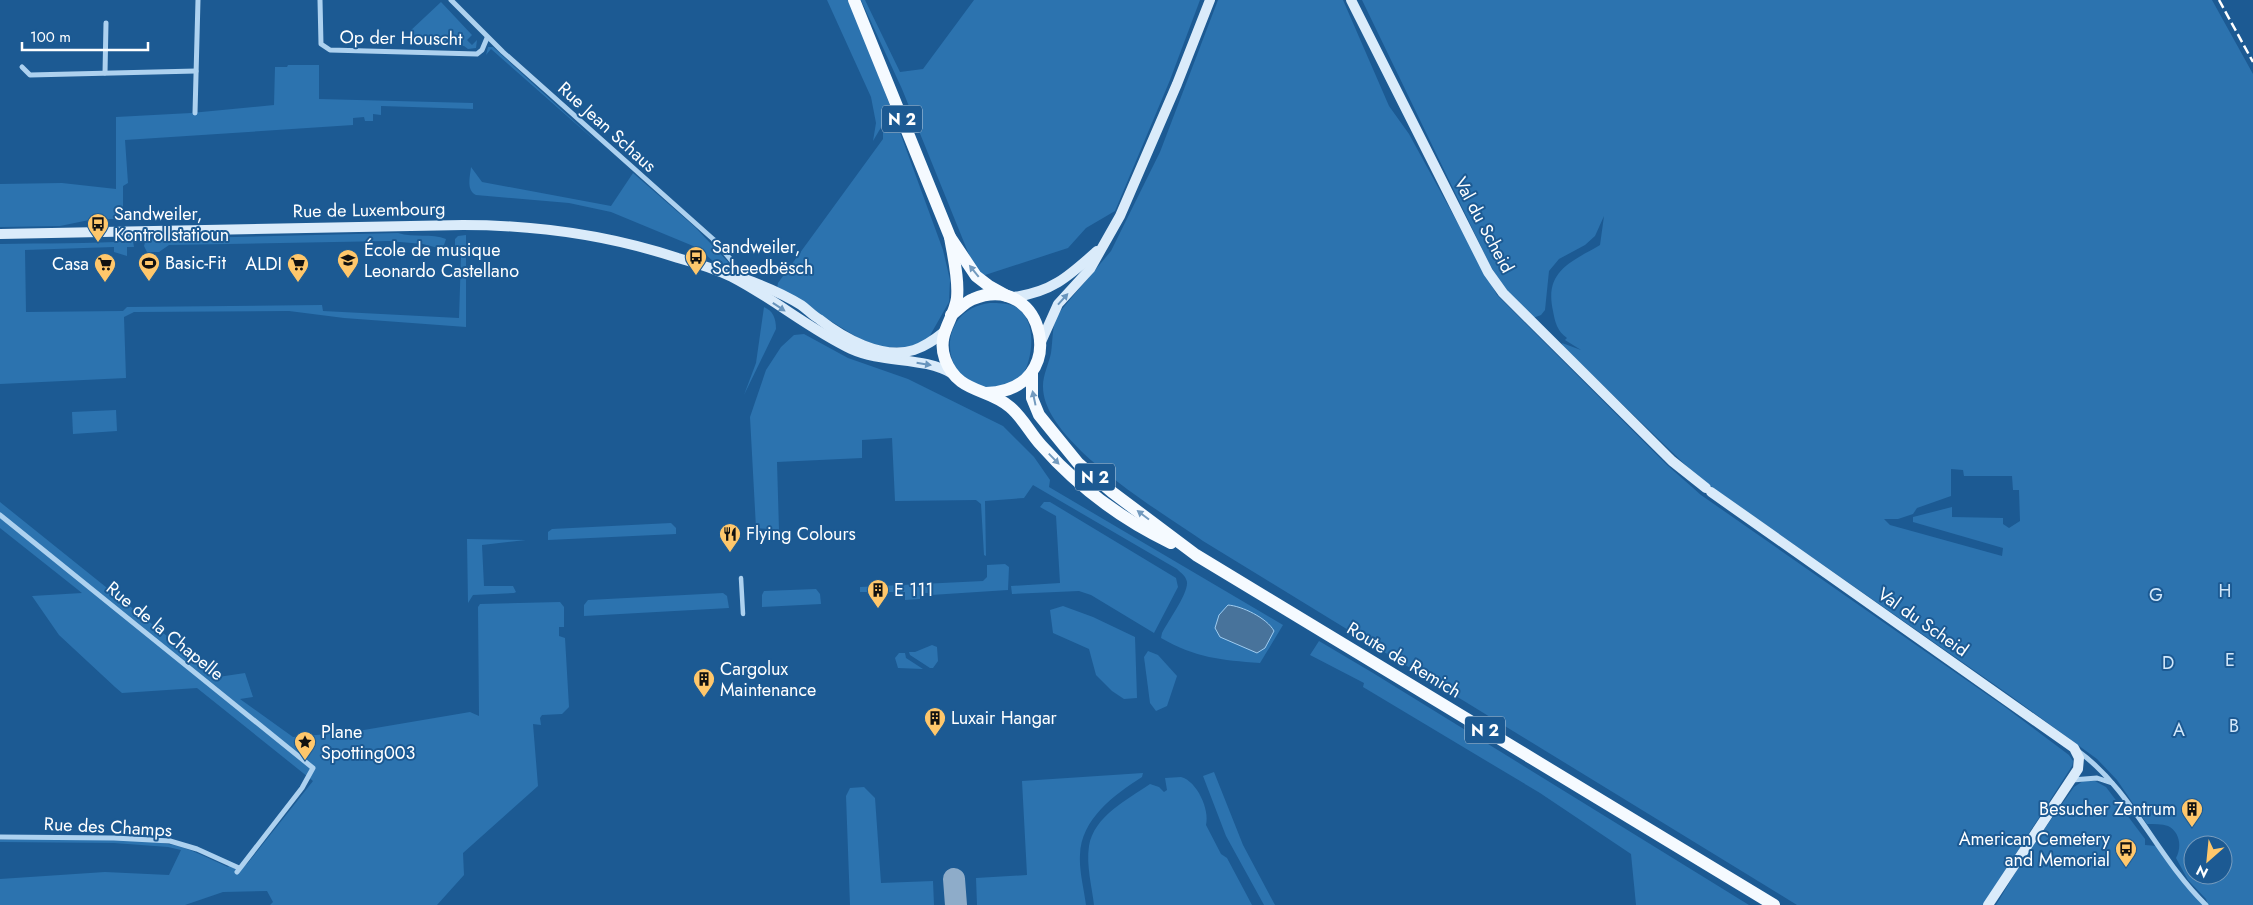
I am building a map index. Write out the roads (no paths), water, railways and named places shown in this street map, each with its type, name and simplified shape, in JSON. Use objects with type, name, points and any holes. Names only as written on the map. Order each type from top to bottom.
[{"type":"main road","name":"N 2","points":[[854,0],[950,237],[976,276],[989,286],[1010,296]]},
{"type":"main road","points":[[1103,246],[1070,276],[1035,294],[983,296],[971,300],[951,316],[944,332],[945,359],[953,374],[965,386],[981,393],[1006,390],[1022,383],[1032,372],[1040,354],[1041,342],[1058,304],[1090,269],[1103,246],[1136,184],[1178,84],[1210,0]]},
{"type":"main road","name":"Val du Scheid","points":[[1351,0],[1488,272],[1503,293],[1672,461],[1708,490],[2074,748]]},
{"type":"main road","name":"Rue de Luxembourg","points":[[0,234],[423,225],[514,226],[563,230],[609,238],[659,251],[731,277],[797,319],[854,350],[880,358],[935,366],[953,374]]},
{"type":"main road","name":"N 2","points":[[950,237],[957,298],[951,316]]},
{"type":"main road","name":"Rue de Luxembourg","points":[[731,277],[742,278],[780,294],[802,306],[838,332],[868,347],[899,352],[913,351],[929,344],[944,332]]},
{"type":"main road","points":[[1010,296],[1024,304],[1031,313],[1041,342]]},
{"type":"main road","points":[[797,319],[808,317],[835,336],[849,343],[868,347]]},
{"type":"main road","name":"Route de Remich","points":[[1032,372],[1032,398],[1039,415],[1078,463],[1112,492],[1196,555],[1774,905]]},
{"type":"main road","name":"Route de Remich","points":[[981,393],[999,399],[1013,410],[1040,444],[1088,492],[1149,533],[1196,555]]},
{"type":"main road","points":[[1988,905],[2078,769],[2079,758],[2074,748]]},
{"type":"street","points":[[195,113],[198,0]]},
{"type":"street","name":"Op der Houscht","points":[[320,0],[321,44],[330,50],[477,54],[482,50],[487,38]]},
{"type":"street","name":"Rue Jean Schaus","points":[[451,0],[487,38],[713,239],[734,267],[735,273],[731,277]]},
{"type":"street","points":[[104,73],[106,23]]},
{"type":"street","points":[[22,68],[30,74],[196,71]]},
{"type":"street","name":"Rue de la Chapelle","points":[[0,515],[313,768],[302,788],[238,870]]},
{"type":"street","points":[[741,578],[743,614]]},
{"type":"street","name":"Val du Scheid","points":[[2074,748],[2094,763],[2113,783],[2189,889],[2206,905]]},
{"type":"street","points":[[2071,780],[2097,778],[2113,783]]},
{"type":"street","name":"Rue des Champs","points":[[0,837],[114,838],[170,841],[197,849],[238,870]]},
{"type":"railway","points":[[2219,0],[2253,62]]},
{"type":"place","name":"Sandweiler, Kontrollstatioun","points":[[98,243]]},
{"type":"place","name":"Sandweiler, Scheedbësch","points":[[696,276]]},
{"type":"place","name":"École de musique Leonardo Castellano","points":[[348,279]]},
{"type":"place","name":"Basic-Fit","points":[[149,282]]},
{"type":"place","name":"Casa","points":[[105,283]]},
{"type":"place","name":"ALDI","points":[[298,283]]},
{"type":"place","name":"Flying Colours","points":[[730,553]]},
{"type":"place","name":"E 111","points":[[878,609]]},
{"type":"place","name":"Cargolux Maintenance","points":[[704,698]]},
{"type":"place","name":"Luxair Hangar","points":[[935,737]]},
{"type":"place","name":"Plane Spotting003","points":[[305,761]]},
{"type":"place","name":"Besucher Zentrum","points":[[2192,828]]},
{"type":"place","name":"American Cemetery and Memorial","points":[[2126,868]]},
{"type":"park label","name":"H","points":[[2225,591]]},
{"type":"park label","name":"G","points":[[2156,595]]},
{"type":"park label","name":"E","points":[[2230,660]]},
{"type":"park label","name":"D","points":[[2168,663]]},
{"type":"park label","name":"B","points":[[2234,726]]},
{"type":"park label","name":"A","points":[[2179,730]]}]
